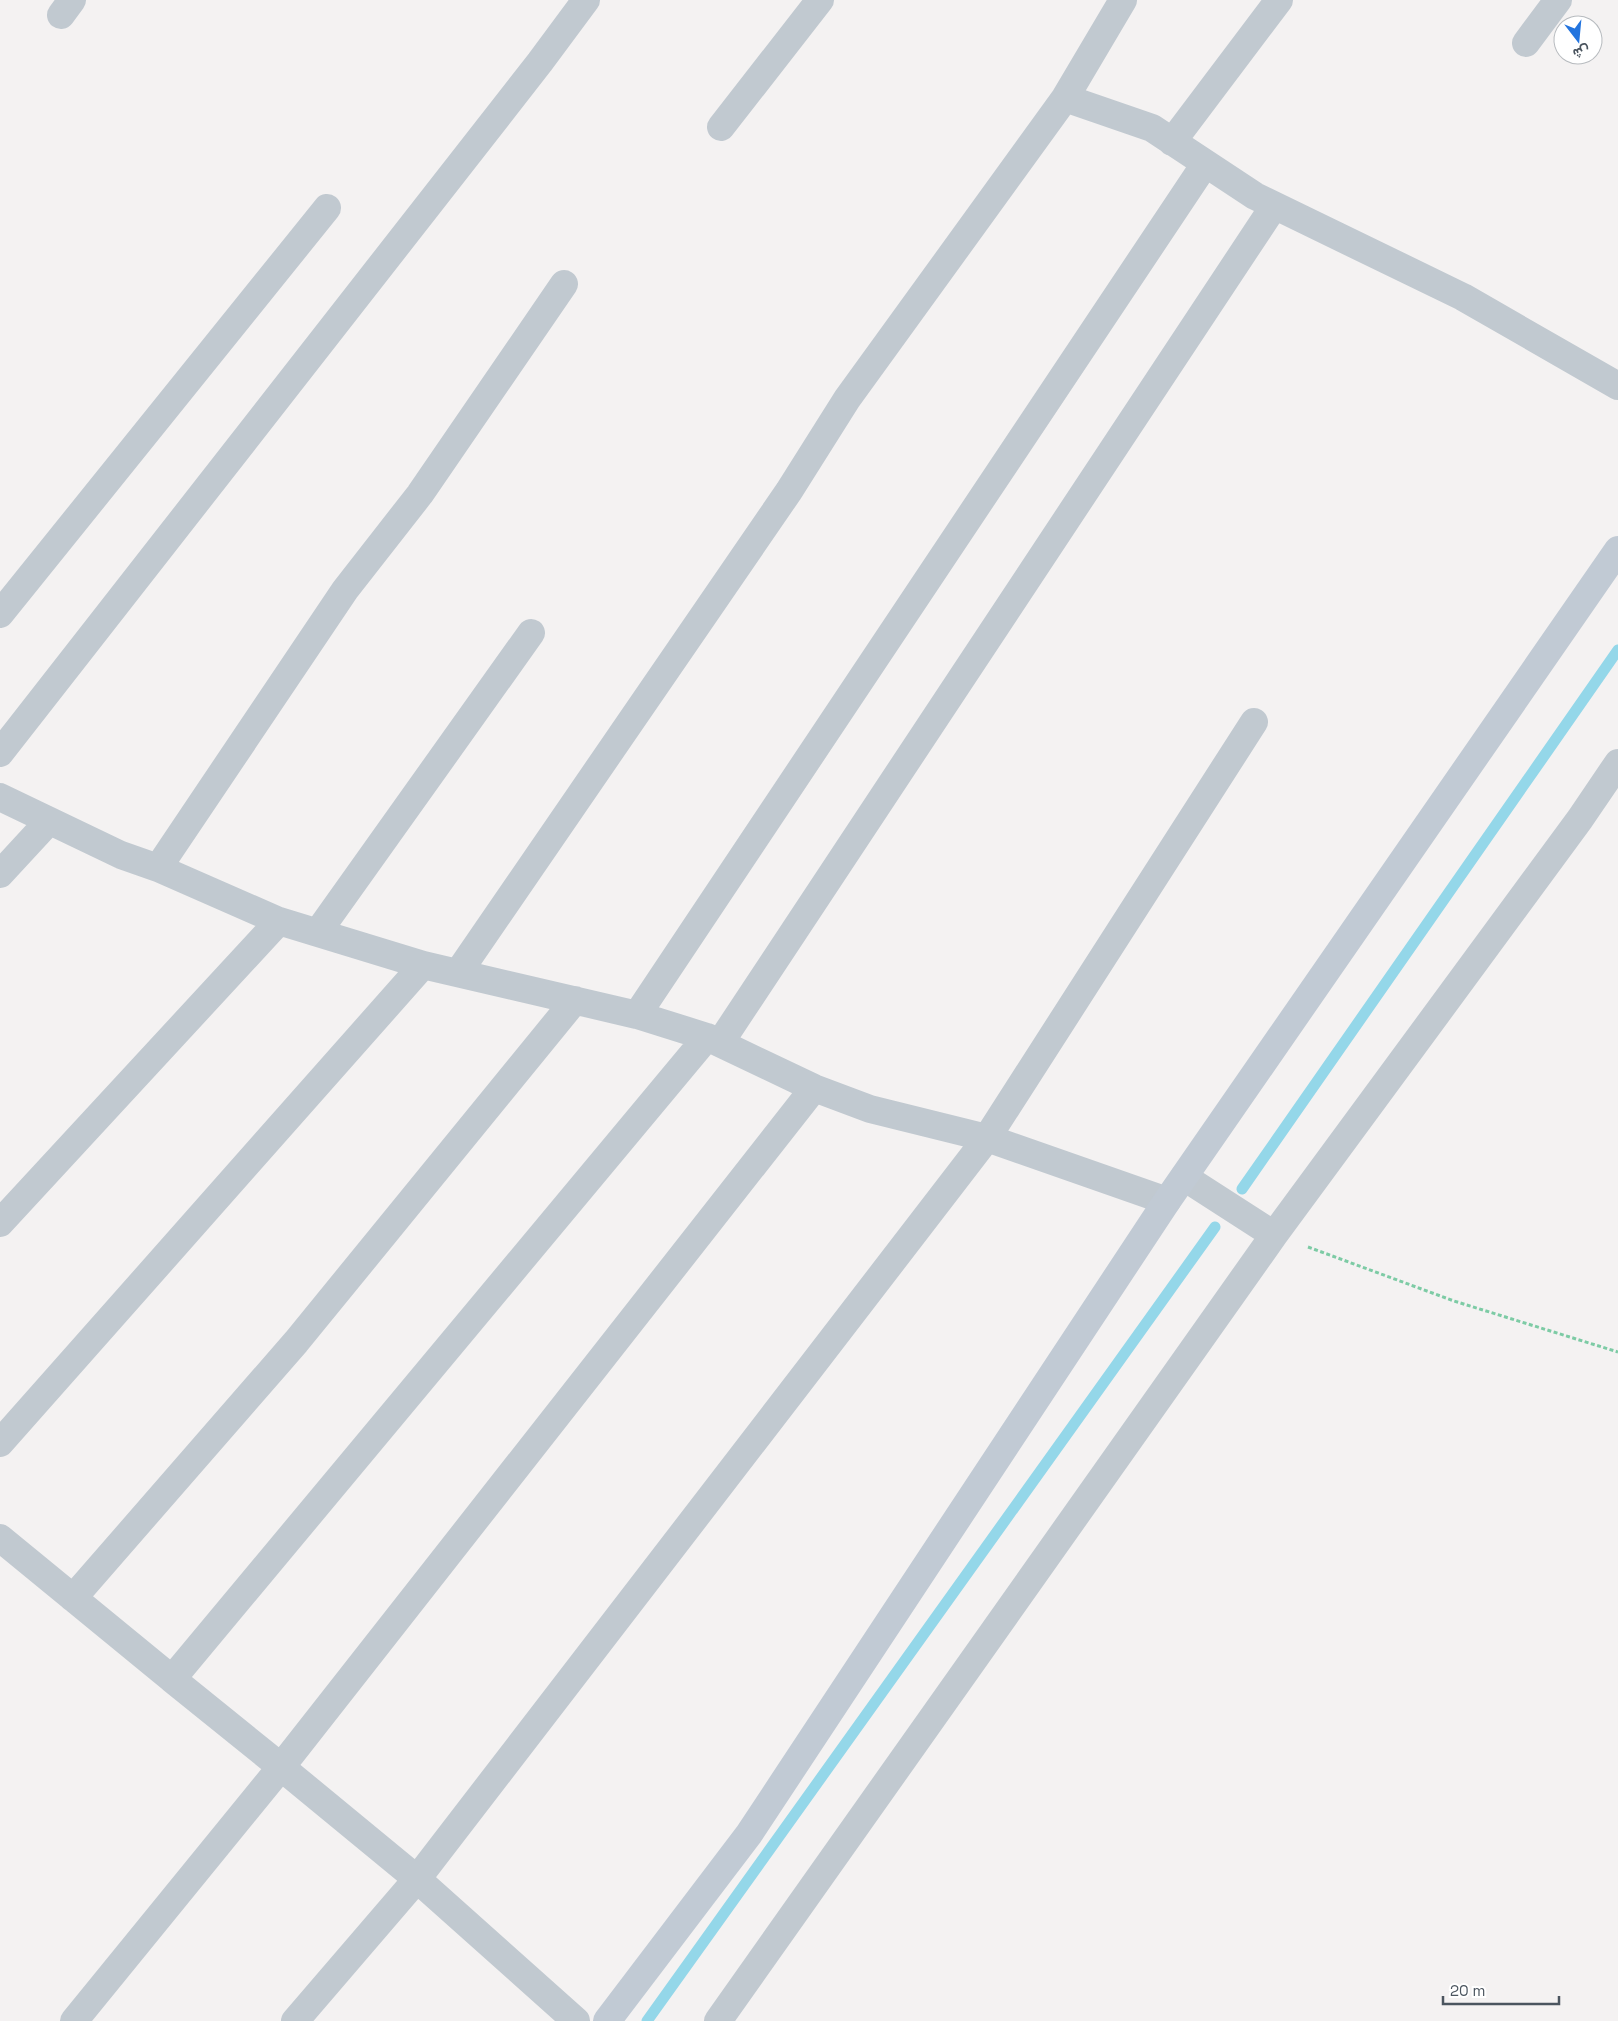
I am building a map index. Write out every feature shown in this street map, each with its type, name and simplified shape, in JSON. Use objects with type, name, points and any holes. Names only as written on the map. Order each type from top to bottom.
[{"type":"street","points":[[0,753],[540,62],[586,0]]},
{"type":"street","points":[[721,127],[820,0]]},
{"type":"street","points":[[458,973],[788,491],[847,399],[1065,98],[1123,0]]},
{"type":"street","points":[[1172,142],[1279,0]]},
{"type":"street","points":[[1526,43],[1558,0]]},
{"type":"street","points":[[1065,98],[1152,128],[1255,196],[1463,297],[1618,386]]},
{"type":"street","points":[[637,1015],[1205,164]]},
{"type":"street","points":[[172,1679],[714,1040],[1274,206]]},
{"type":"street","points":[[0,614],[327,208]]},
{"type":"street","points":[[158,868],[340,598],[420,494],[564,284]]},
{"type":"street","points":[[607,2021],[749,1834],[1167,1202],[1618,550]]},
{"type":"street","points":[[318,932],[531,633]]},
{"type":"street","points":[[295,2021],[418,1879],[988,1138],[1254,722]]},
{"type":"street","points":[[718,2021],[1274,1235],[1580,819],[1618,763]]},
{"type":"street","points":[[0,797],[122,855],[158,868],[279,921],[423,965],[637,1015],[714,1040],[814,1088],[870,1109],[988,1138],[1167,1202]]},
{"type":"street","points":[[0,874],[49,821]]},
{"type":"street","points":[[0,1223],[279,921]]},
{"type":"street","points":[[0,1443],[423,965]]},
{"type":"street","points":[[73,1598],[296,1342],[575,1000]]},
{"type":"street","points":[[74,2021],[281,1767],[814,1088]]},
{"type":"street","points":[[1184,1177],[1274,1235]]},
{"type":"street","points":[[0,1538],[418,1879],[576,2021]]},
{"type":"path","points":[[1274,1235],[1454,1301],[1618,1352]]},
{"type":"waterway","points":[[1242,1189],[1618,650]]},
{"type":"waterway","points":[[647,2021],[1215,1227]]}]
